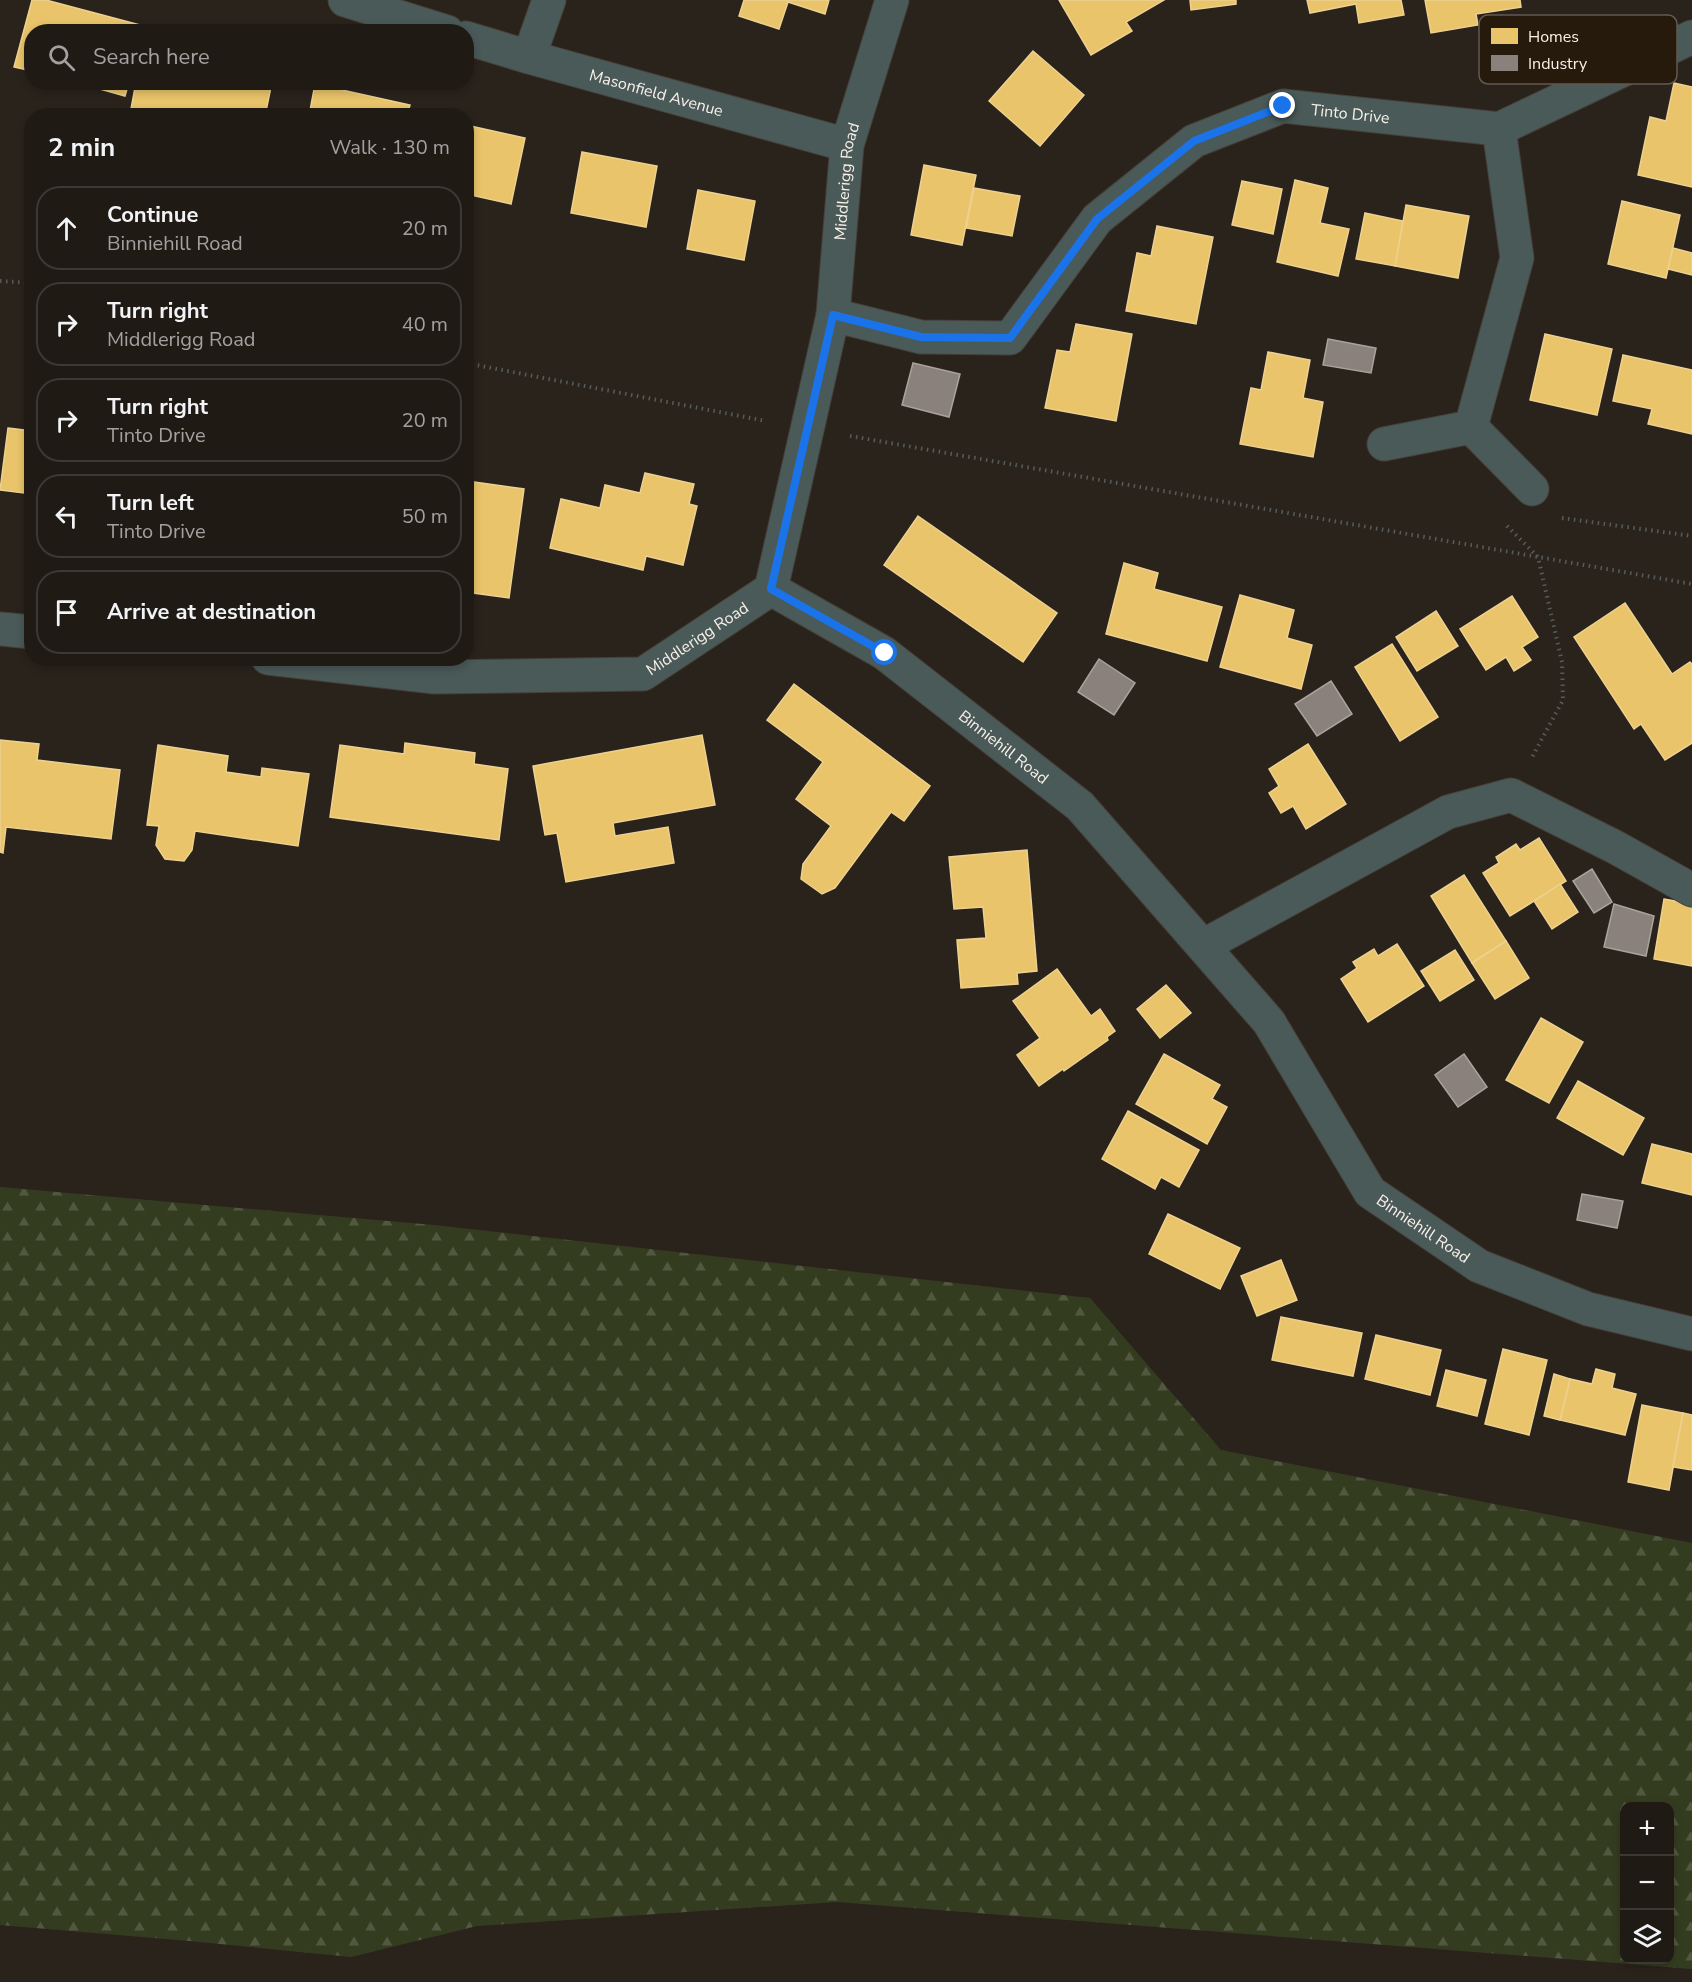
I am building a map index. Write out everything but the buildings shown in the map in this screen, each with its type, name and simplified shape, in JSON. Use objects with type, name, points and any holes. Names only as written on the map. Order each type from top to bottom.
[{"type":"street","points":[[345,0],[422,24]]},
{"type":"street","points":[[530,57],[549,0]]},
{"type":"street","name":"Middlerigg Road","points":[[338,666],[435,677],[643,674],[771,589],[833,315],[847,145],[892,0]]},
{"type":"street","points":[[1677,44],[1692,37]]},
{"type":"street","name":"Masonfield Avenue","points":[[474,40],[847,145]]},
{"type":"street","points":[[1471,427],[1517,258],[1499,129],[1593,84]]},
{"type":"street","name":"Tinto Drive","points":[[833,315],[921,337],[1010,338],[1097,219],[1194,141],[1283,106],[1499,129]]},
{"type":"street","points":[[1384,444],[1471,427]]},
{"type":"street","points":[[1471,427],[1532,489]]},
{"type":"street","name":"Binniehill Road","points":[[771,589],[885,653],[1080,806],[1269,1022],[1370,1192],[1479,1266],[1588,1309],[1692,1334]]},
{"type":"street","points":[[0,629],[24,631]]},
{"type":"street","points":[[1203,946],[1448,812],[1511,795],[1692,890]]},
{"type":"path","points":[[0,281],[24,282]]},
{"type":"path","points":[[474,365],[807,429],[1692,584]]},
{"type":"path","points":[[1532,489],[1556,517],[1692,536]]},
{"type":"path","points":[[1505,524],[1538,557],[1562,662],[1563,700],[1511,795]]},
{"type":"green space","points":[[0,1187],[434,1225],[1090,1298],[1221,1450],[1692,1543],[1692,1969],[1628,1964],[1674,1964],[1674,1802],[1620,1802],[1620,1963],[837,1902],[477,1926],[351,1957],[0,1925]]},
{"type":"route","points":[[885,653],[771,589],[833,315],[921,337],[1010,338],[1097,219],[1194,141],[1283,106]]}]
